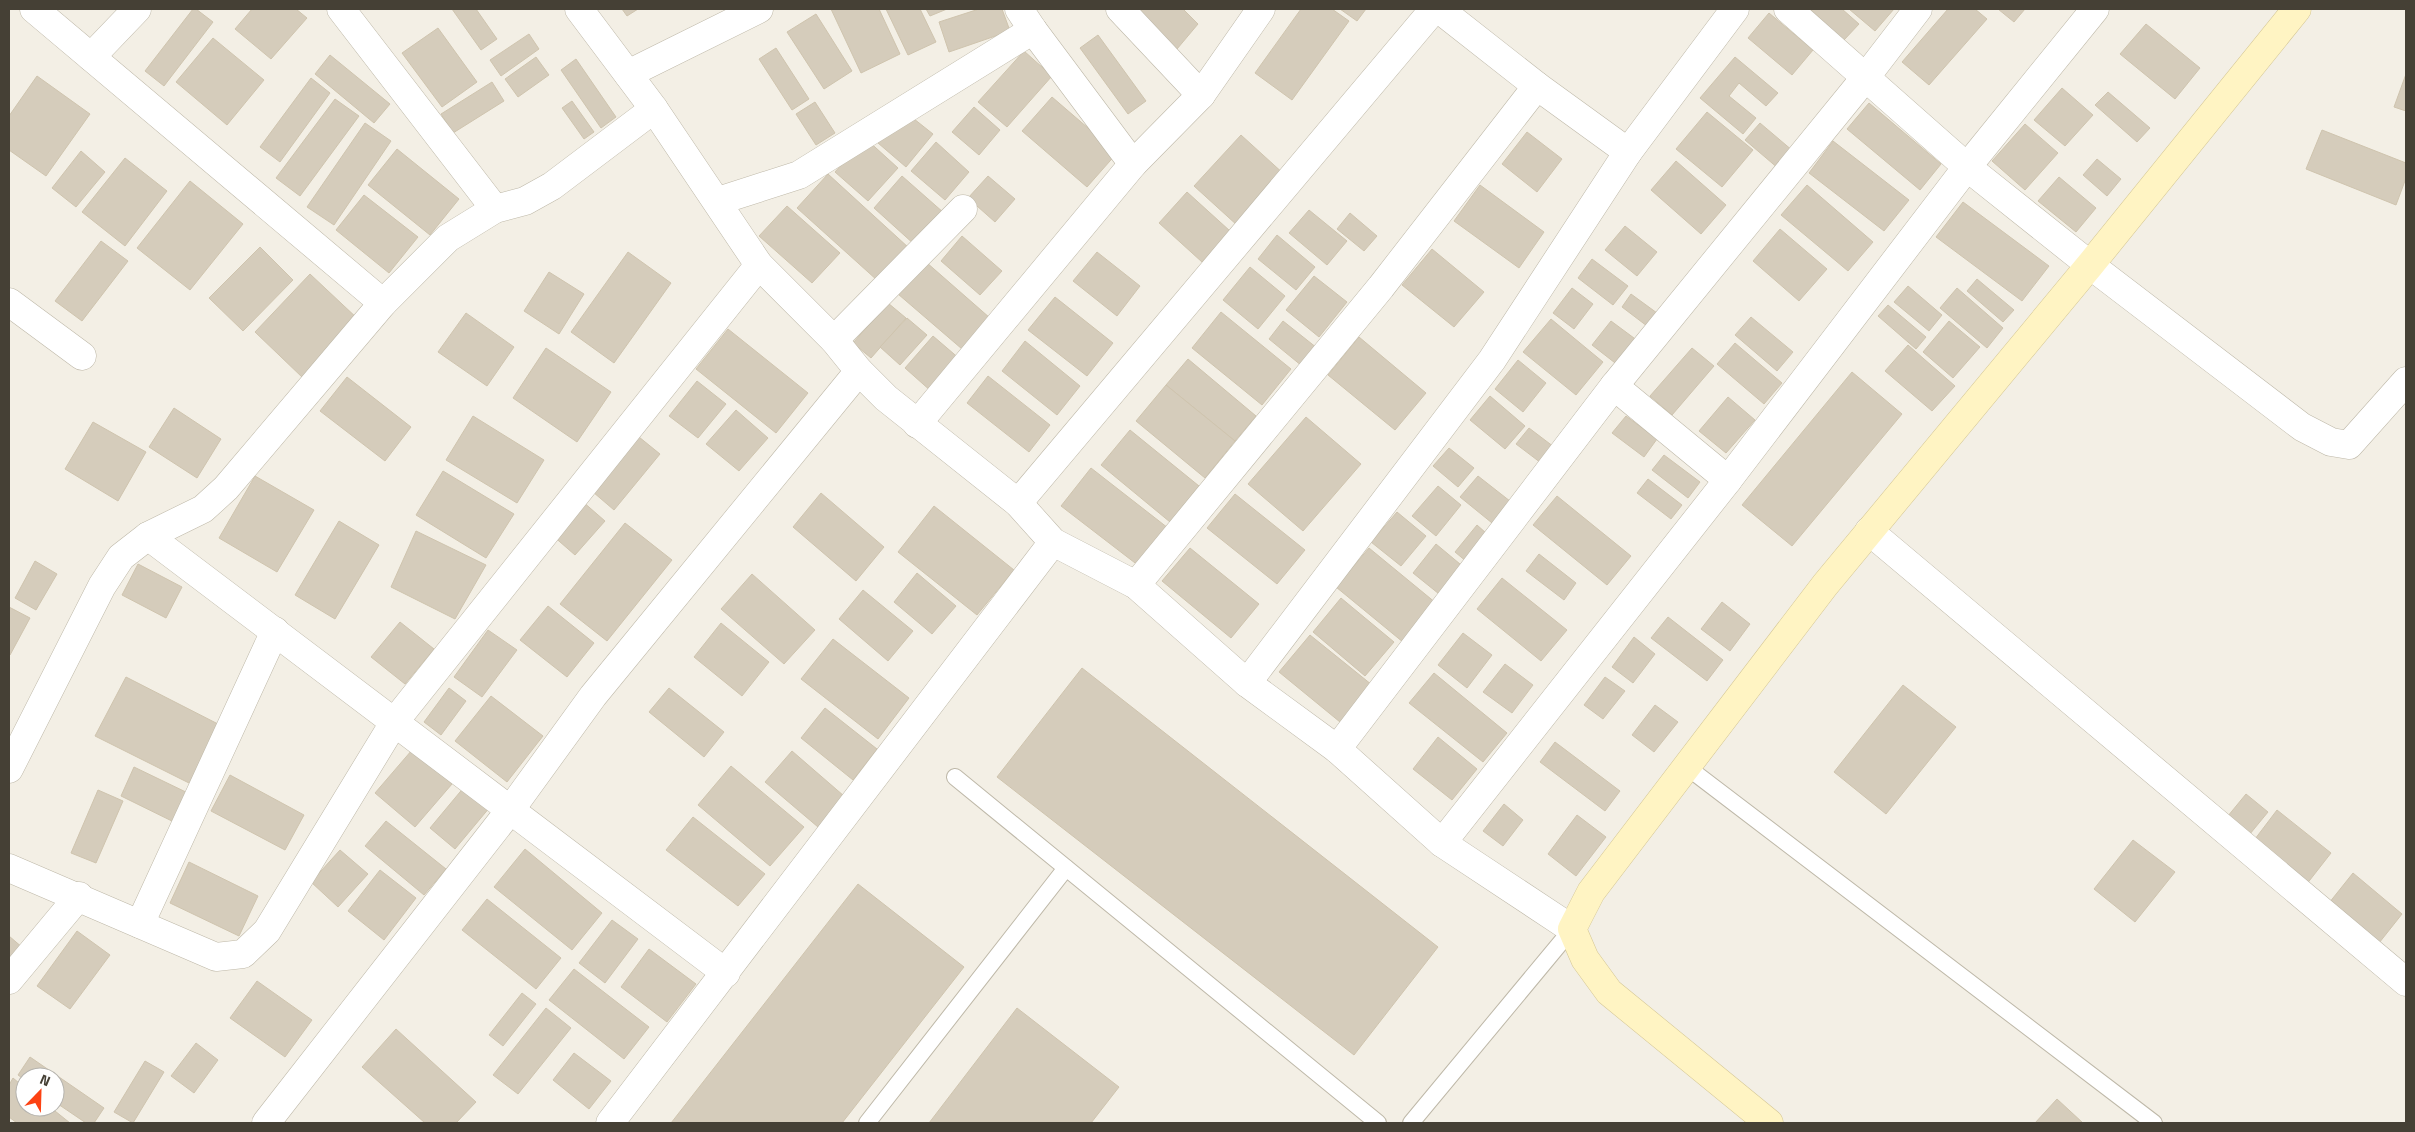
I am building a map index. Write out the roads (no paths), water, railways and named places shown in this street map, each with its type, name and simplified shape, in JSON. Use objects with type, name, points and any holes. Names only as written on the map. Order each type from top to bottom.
[{"type":"street","points":[[34,9],[383,303]]},
{"type":"street","points":[[91,57],[137,9]]},
{"type":"street","points":[[341,9],[496,209]]},
{"type":"street","points":[[579,9],[654,109],[718,201],[759,265],[834,340],[859,371],[917,424],[1018,503],[1053,542],[1136,585],[1247,683],[1336,750],[1442,843],[1572,929],[1584,959],[1610,992],[1769,1123]]},
{"type":"street","points":[[628,74],[759,9]]},
{"type":"street","points":[[1120,9],[1201,96]]},
{"type":"street","points":[[917,424],[1134,164],[1201,96],[1261,9]]},
{"type":"street","points":[[1018,503],[1434,9]]},
{"type":"street","points":[[1439,9],[1537,86],[1628,152]]},
{"type":"street","points":[[1247,683],[1492,360],[1628,152],[1735,9]]},
{"type":"street","points":[[1788,9],[1967,167],[2090,265],[2302,427],[2331,442],[2349,445],[2406,381]]},
{"type":"street","points":[[1336,750],[1614,386],[1865,78],[1918,9]]},
{"type":"street","points":[[1442,843],[1728,480],[1967,167],[2095,9]]},
{"type":"street","points":[[1572,929],[1591,892],[1825,585],[2090,265],[2297,9]]},
{"type":"street","points":[[718,201],[799,175],[1026,20],[1134,164]]},
{"type":"street","points":[[1136,585],[1381,287],[1537,86]]},
{"type":"street","points":[[9,769],[102,586],[121,557],[148,536],[203,509],[226,488],[383,303],[448,238],[496,209],[525,201],[552,186],[654,109]]},
{"type":"street","points":[[834,340],[962,209]]},
{"type":"street","points":[[9,868],[79,896],[216,956],[243,954],[267,932],[395,721],[759,265]]},
{"type":"street","points":[[9,302],[82,356]]},
{"type":"street","points":[[266,1123],[511,809],[593,696],[859,371]]},
{"type":"street","points":[[1614,386],[1728,480]]},
{"type":"street","points":[[1870,531],[2406,982]]},
{"type":"street","points":[[148,536],[726,973]]},
{"type":"street","points":[[610,1123],[1053,542]]},
{"type":"street","points":[[140,924],[275,632]]},
{"type":"street","points":[[9,980],[79,896]]},
{"type":"lane","points":[[1687,767],[2154,1123]]},
{"type":"lane","points":[[955,777],[1378,1123]]},
{"type":"lane","points":[[867,1123],[1066,868]]},
{"type":"lane","points":[[1411,1123],[1572,929]]}]
